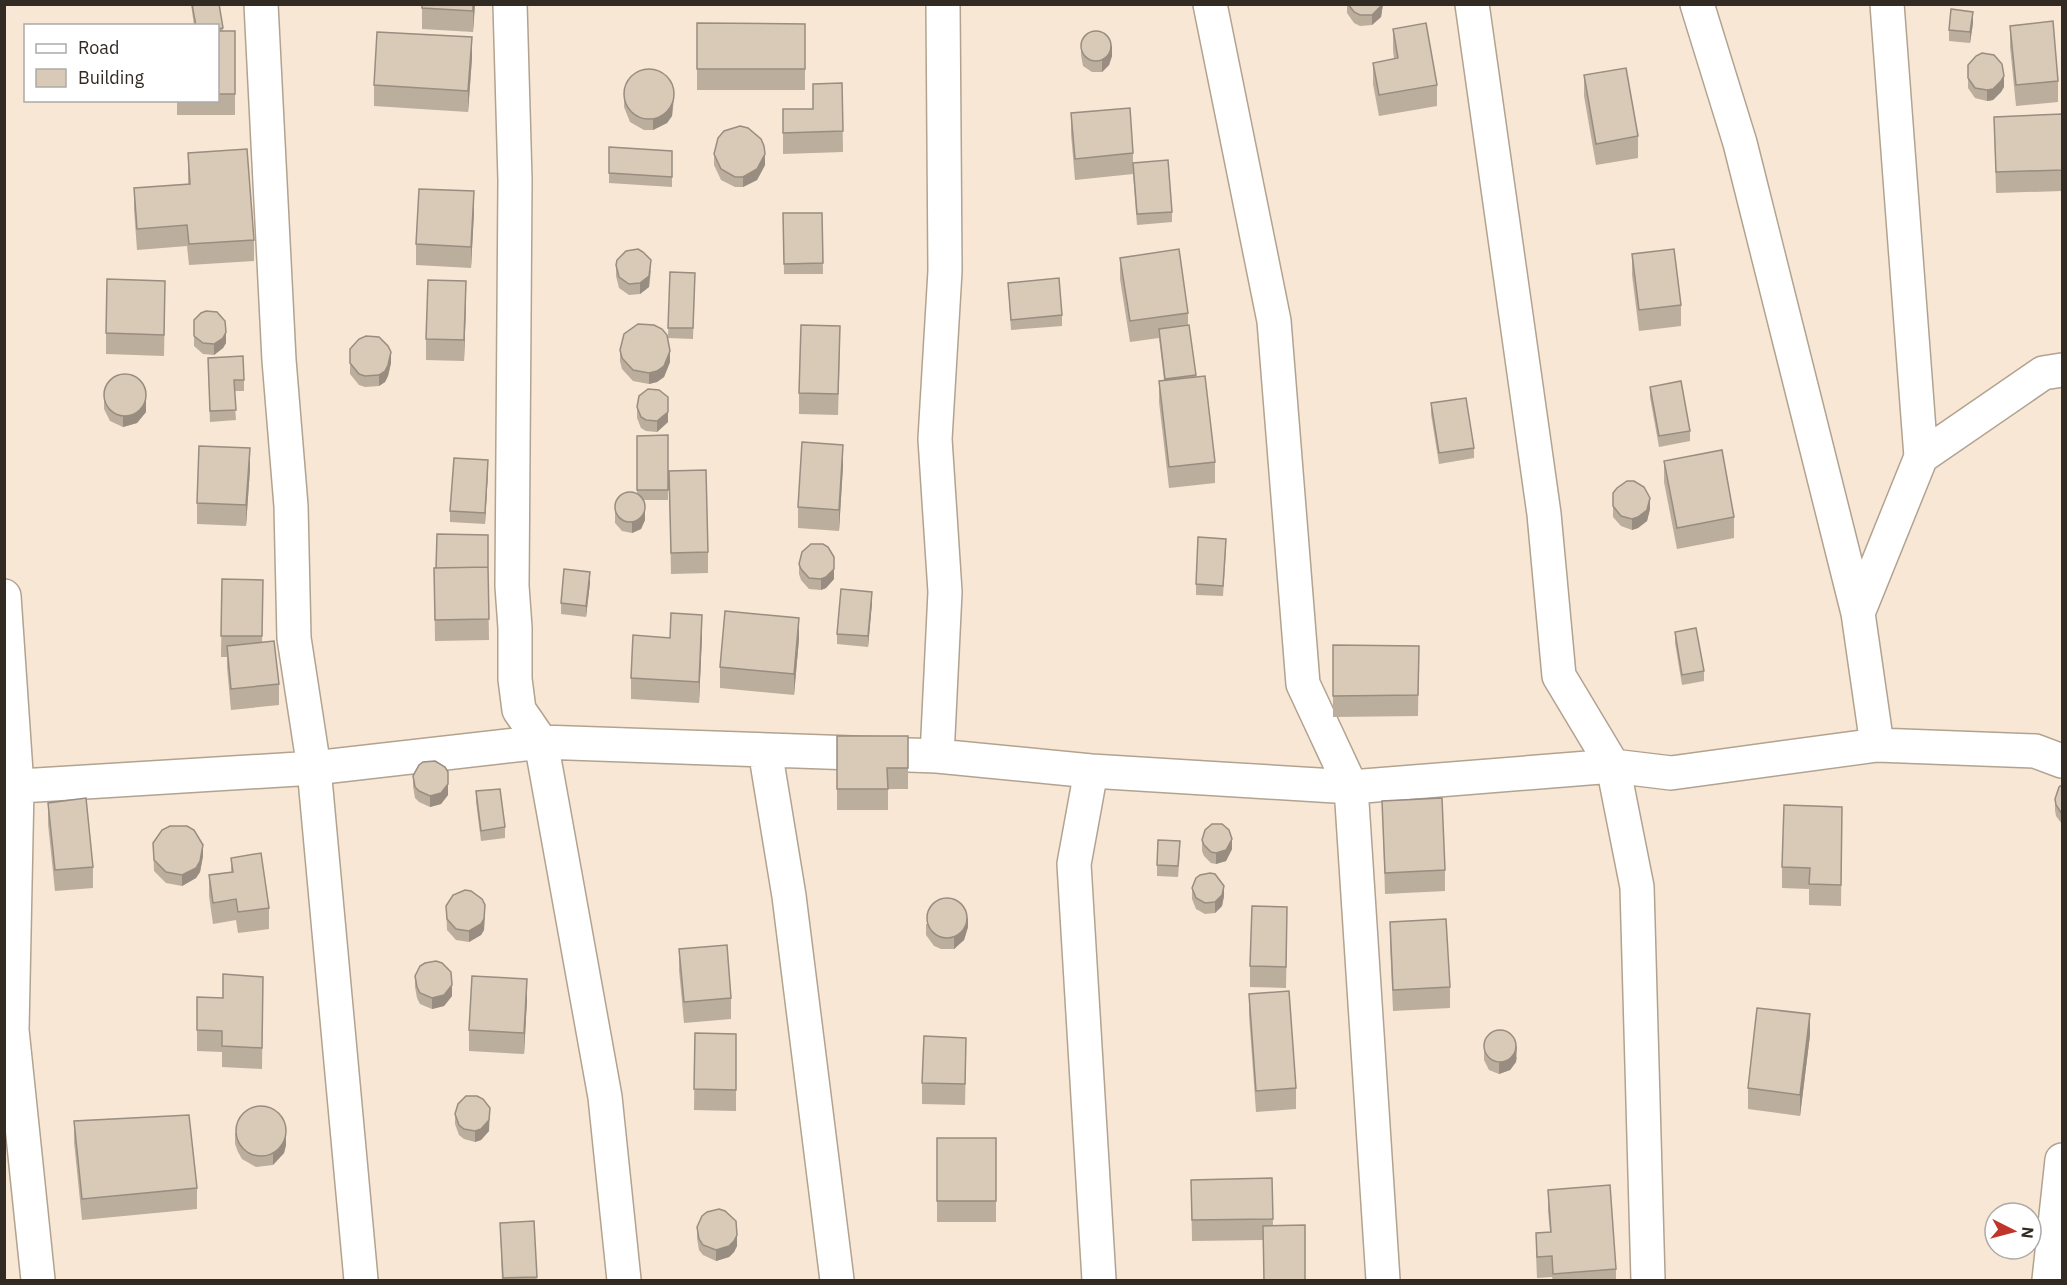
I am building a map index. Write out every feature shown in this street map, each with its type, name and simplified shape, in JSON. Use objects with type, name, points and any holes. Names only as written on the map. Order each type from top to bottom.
[{"type":"street","points":[[261,4],[279,360],[291,506],[294,638],[314,768],[362,1281]]},
{"type":"street","points":[[510,4],[515,180],[512,586],[515,679],[519,710],[541,742],[605,1097],[624,1281]]},
{"type":"street","points":[[937,756],[945,592],[935,439],[945,271],[943,4]]},
{"type":"street","points":[[1210,4],[1274,321],[1303,684],[1351,787],[1383,1281]]},
{"type":"street","points":[[1472,4],[1544,514],[1559,676],[1613,766],[1637,887],[1648,1281]]},
{"type":"street","points":[[1698,4],[1740,143],[1858,613],[1877,745]]},
{"type":"street","points":[[1858,613],[1921,457],[1887,4]]},
{"type":"street","points":[[1921,457],[2043,373],[2062,370]]},
{"type":"street","points":[[4,596],[11,787],[12,1030],[38,1281]]},
{"type":"street","points":[[11,787],[314,768],[541,742],[937,756],[1090,771],[1351,787],[1613,766],[1671,773],[1877,745],[2035,751],[2062,761]]},
{"type":"street","points":[[765,750],[789,896],[837,1281]]},
{"type":"street","points":[[1090,771],[1074,864],[1099,1281]]},
{"type":"street","points":[[2049,1281],[2062,1160]]},
{"type":"building","points":[[192,4],[219,4],[223,28],[219,29],[219,24],[196,24]]},
{"type":"building","points":[[422,4],[473,4],[473,11],[422,8]]},
{"type":"building","points":[[1348,4],[1382,4],[1372,15],[1360,15],[1354,12]]},
{"type":"building","points":[[1951,9],[1973,12],[1970,32],[1949,30]]},
{"type":"building","points":[[2053,21],[2058,81],[2016,85],[2010,26]]},
{"type":"building","points":[[697,23],[805,24],[805,69],[697,69]]},
{"type":"building","points":[[1426,23],[1437,85],[1379,95],[1373,63],[1398,58],[1393,29]]},
{"type":"building","points":[[219,31],[235,31],[235,94],[219,94]]},
{"type":"building","points":[[1096,31],[1107,35],[1111,46],[1107,57],[1096,61],[1085,57],[1081,46],[1085,35]]},
{"type":"building","points":[[377,32],[472,37],[468,91],[374,85]]},
{"type":"building","points":[[1982,53],[1994,55],[2002,64],[2004,76],[1993,89],[1975,88],[1968,78],[1968,65]]},
{"type":"building","points":[[1626,68],[1638,136],[1596,144],[1584,75]]},
{"type":"building","points":[[649,69],[667,76],[674,94],[667,112],[649,119],[631,112],[624,94],[631,76]]},
{"type":"building","points":[[842,83],[843,131],[783,133],[783,109],[813,109],[813,84]]},
{"type":"building","points":[[1130,108],[1133,153],[1075,159],[1071,113]]},
{"type":"building","points":[[2062,114],[2062,170],[1996,172],[1994,117]]},
{"type":"building","points":[[740,126],[748,128],[761,139],[765,154],[757,169],[743,177],[735,177],[721,169],[714,154],[718,138],[724,131]]},
{"type":"building","points":[[609,147],[672,151],[672,177],[609,173]]},
{"type":"building","points":[[247,149],[254,240],[189,244],[187,225],[137,229],[134,188],[190,184],[188,153]]},
{"type":"building","points":[[1168,160],[1172,212],[1137,214],[1133,163]]},
{"type":"building","points":[[419,189],[474,191],[471,247],[416,244]]},
{"type":"building","points":[[783,213],[822,213],[823,263],[784,264]]},
{"type":"building","points":[[638,249],[651,260],[649,276],[640,283],[629,284],[619,277],[617,260],[626,251]]},
{"type":"building","points":[[1179,249],[1188,313],[1130,321],[1120,258]]},
{"type":"building","points":[[1674,249],[1681,305],[1639,310],[1632,254]]},
{"type":"building","points":[[670,272],[695,273],[693,328],[668,328]]},
{"type":"building","points":[[1059,278],[1062,315],[1011,320],[1008,283]]},
{"type":"building","points":[[107,279],[165,281],[164,335],[106,333]]},
{"type":"building","points":[[428,280],[466,281],[464,340],[426,339]]},
{"type":"building","points":[[206,311],[217,312],[225,321],[226,332],[223,338],[214,344],[203,343],[194,336],[194,320]]},
{"type":"building","points":[[638,324],[654,325],[667,335],[670,351],[664,366],[657,371],[649,373],[633,370],[622,358],[620,350],[624,334]]},
{"type":"building","points":[[801,325],[840,326],[838,394],[799,393]]},
{"type":"building","points":[[1189,325],[1196,375],[1165,379],[1159,329]]},
{"type":"building","points":[[366,336],[379,337],[391,352],[385,371],[379,375],[359,374],[350,363],[350,349],[359,339]]},
{"type":"building","points":[[243,356],[244,380],[234,380],[236,410],[210,411],[208,358]]},
{"type":"building","points":[[125,374],[140,380],[146,395],[140,410],[125,416],[110,410],[104,395],[110,380]]},
{"type":"building","points":[[1205,376],[1215,462],[1169,467],[1159,381]]},
{"type":"building","points":[[1681,381],[1690,431],[1659,436],[1650,387]]},
{"type":"building","points":[[648,389],[659,390],[668,397],[668,412],[657,421],[641,417],[637,407],[639,396]]},
{"type":"building","points":[[1466,398],[1474,448],[1439,453],[1431,403]]},
{"type":"building","points":[[668,435],[668,490],[637,490],[637,436]]},
{"type":"building","points":[[802,442],[843,445],[839,510],[798,507]]},
{"type":"building","points":[[199,446],[250,448],[246,505],[197,503]]},
{"type":"building","points":[[1722,450],[1734,517],[1677,528],[1664,461]]},
{"type":"building","points":[[454,458],[488,460],[485,513],[450,511]]},
{"type":"building","points":[[706,470],[708,552],[671,553],[669,471]]},
{"type":"building","points":[[1627,481],[1634,481],[1644,487],[1650,498],[1647,510],[1632,519],[1621,516],[1613,506],[1613,493]]},
{"type":"building","points":[[630,492],[641,496],[645,507],[641,518],[630,522],[619,518],[615,507],[619,496]]},
{"type":"building","points":[[437,534],[488,535],[488,567],[436,568]]},
{"type":"building","points":[[1198,537],[1226,539],[1223,586],[1196,584]]},
{"type":"building","points":[[811,544],[823,544],[828,547],[834,557],[834,569],[821,579],[809,578],[799,564],[802,552]]},
{"type":"building","points":[[488,567],[489,619],[435,620],[434,568]]},
{"type":"building","points":[[564,569],[590,572],[586,606],[561,603]]},
{"type":"building","points":[[222,579],[263,580],[262,636],[221,636]]},
{"type":"building","points":[[841,589],[872,592],[868,636],[837,634]]},
{"type":"building","points":[[725,611],[799,618],[794,674],[720,667]]},
{"type":"building","points":[[671,613],[702,615],[699,682],[631,678],[633,635],[670,638]]},
{"type":"building","points":[[1696,628],[1704,671],[1682,675],[1675,632]]},
{"type":"building","points":[[274,641],[279,684],[231,689],[227,646]]},
{"type":"building","points":[[1333,645],[1419,646],[1418,695],[1333,696]]},
{"type":"building","points":[[837,736],[908,736],[908,768],[887,768],[888,789],[837,789]]},
{"type":"building","points":[[435,761],[445,767],[448,772],[448,784],[441,793],[430,796],[415,787],[413,776],[423,762]]},
{"type":"building","points":[[2062,785],[2062,814],[2055,799]]},
{"type":"building","points":[[500,789],[505,827],[481,831],[476,791]]},
{"type":"building","points":[[86,798],[93,867],[55,870],[48,803]]},
{"type":"building","points":[[1442,798],[1445,870],[1385,873],[1382,801]]},
{"type":"building","points":[[1784,805],[1842,807],[1841,885],[1809,884],[1810,868],[1782,867]]},
{"type":"building","points":[[1212,824],[1222,824],[1229,830],[1232,839],[1226,850],[1211,852],[1204,845],[1202,840],[1205,830]]},
{"type":"building","points":[[170,826],[187,826],[194,830],[203,845],[196,868],[182,875],[166,872],[154,860],[153,843],[162,830]]},
{"type":"building","points":[[1158,840],[1180,841],[1178,866],[1157,865]]},
{"type":"building","points":[[261,853],[269,908],[238,912],[236,899],[213,903],[209,875],[233,872],[231,858]]},
{"type":"building","points":[[1210,873],[1215,874],[1224,886],[1222,895],[1215,902],[1205,903],[1196,898],[1192,888],[1196,878]]},
{"type":"building","points":[[465,890],[471,891],[482,899],[485,905],[484,919],[481,924],[469,931],[456,929],[447,919],[446,906],[453,895]]},
{"type":"building","points":[[947,898],[955,899],[961,904],[966,910],[966,926],[961,932],[955,937],[947,938],[939,937],[933,932],[928,926],[927,918],[928,910],[933,904],[939,899]]},
{"type":"building","points":[[1252,906],[1287,907],[1286,967],[1250,966]]},
{"type":"building","points":[[1446,919],[1450,987],[1393,990],[1390,922]]},
{"type":"building","points":[[727,945],[731,998],[684,1002],[679,949]]},
{"type":"building","points":[[436,961],[442,963],[451,972],[452,985],[444,995],[432,998],[420,993],[415,976],[420,966]]},
{"type":"building","points":[[223,974],[263,977],[262,1048],[222,1046],[222,1031],[197,1030],[197,997],[223,998]]},
{"type":"building","points":[[472,976],[527,979],[524,1033],[469,1030]]},
{"type":"building","points":[[1289,991],[1296,1088],[1256,1091],[1249,994]]},
{"type":"building","points":[[1757,1008],[1810,1014],[1800,1095],[1748,1088]]},
{"type":"building","points":[[1500,1030],[1512,1034],[1516,1046],[1512,1058],[1500,1062],[1488,1058],[1484,1046],[1488,1034]]},
{"type":"building","points":[[695,1033],[736,1034],[736,1090],[694,1089]]},
{"type":"building","points":[[924,1036],[966,1038],[965,1084],[922,1083]]},
{"type":"building","points":[[466,1096],[477,1096],[483,1099],[490,1108],[489,1120],[481,1129],[475,1131],[464,1129],[459,1125],[455,1114],[458,1104]]},
{"type":"building","points":[[261,1106],[279,1113],[286,1131],[279,1149],[261,1156],[243,1149],[236,1131],[243,1113]]},
{"type":"building","points":[[189,1115],[197,1188],[82,1199],[74,1121]]},
{"type":"building","points":[[937,1138],[996,1138],[996,1201],[937,1201]]},
{"type":"building","points":[[1272,1178],[1273,1219],[1192,1220],[1191,1180]]},
{"type":"building","points":[[1610,1185],[1616,1269],[1553,1274],[1552,1256],[1537,1257],[1536,1233],[1551,1232],[1548,1190]]},
{"type":"building","points":[[719,1209],[725,1211],[736,1221],[737,1235],[729,1246],[716,1250],[703,1245],[699,1239],[697,1227],[702,1216]]},
{"type":"building","points":[[534,1221],[537,1277],[503,1278],[500,1223]]},
{"type":"building","points":[[1305,1225],[1305,1281],[1264,1281],[1263,1226]]}]
